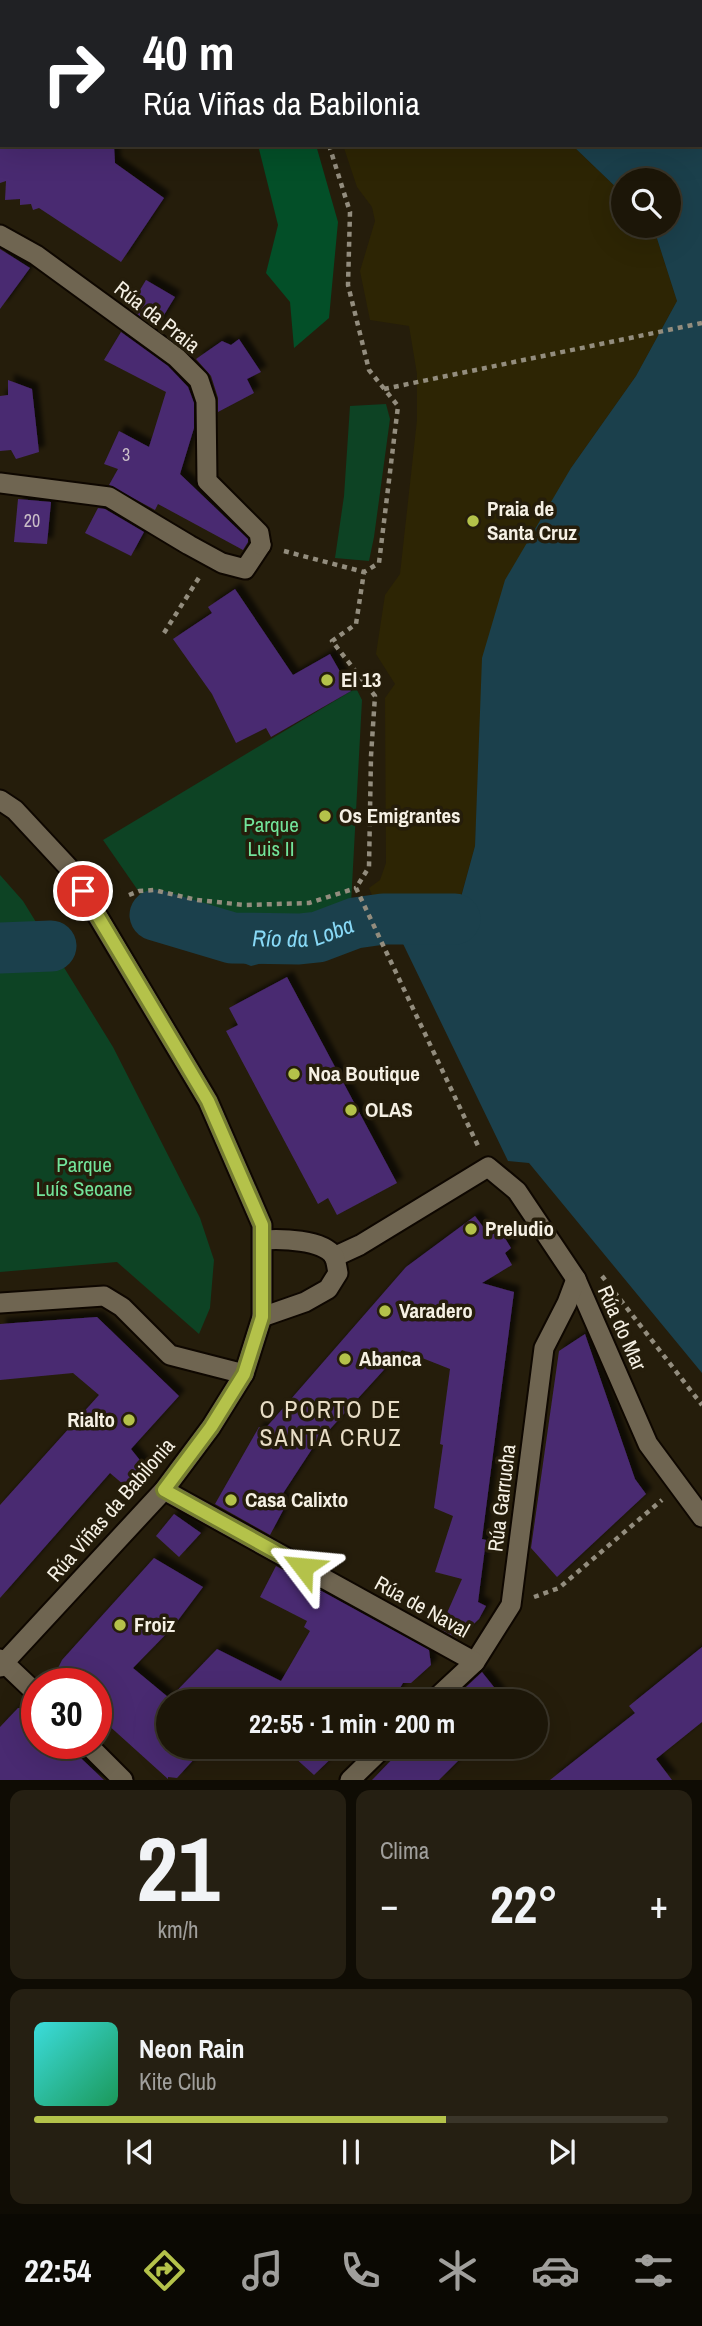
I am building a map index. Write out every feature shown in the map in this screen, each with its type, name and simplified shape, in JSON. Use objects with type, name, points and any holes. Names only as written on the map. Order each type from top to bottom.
[{"type":"street","name":"Rúa da Praia","points":[[0,235],[36,254],[176,357],[200,380],[206,401],[207,481],[259,533],[261,545]]},
{"type":"street","points":[[0,483],[108,497],[212,557],[244,569],[261,545]]},
{"type":"street","name":"Rúa Viñas da Babilonia","points":[[0,800],[15,810],[69,868],[104,926],[208,1101],[262,1225],[263,1240],[262,1317],[244,1374],[211,1427],[164,1490],[1,1663]]},
{"type":"street","points":[[334,1257],[360,1245],[488,1167]]},
{"type":"street","name":"Rúa do Mar","points":[[488,1167],[517,1191],[576,1279],[648,1444],[702,1517]]},
{"type":"street","points":[[262,1317],[305,1302],[328,1289],[338,1273],[334,1257],[327,1250],[289,1238],[263,1240]]},
{"type":"street","name":"Rúa Garrucha","points":[[446,1689],[475,1662],[511,1605],[544,1348],[576,1279]]},
{"type":"street","points":[[0,1303],[104,1296],[122,1307],[170,1355],[244,1374]]},
{"type":"street","name":"Rúa de Naval","points":[[164,1490],[475,1662]]},
{"type":"street","points":[[1,1663],[21,1680]]},
{"type":"street","points":[[102,1759],[124,1780]]},
{"type":"street","points":[[350,1780],[372,1759]]},
{"type":"path","points":[[261,545],[364,572],[379,564],[398,406],[369,370],[348,285],[350,212],[330,147]]},
{"type":"path","points":[[384,389],[702,323]]},
{"type":"path","points":[[164,633],[212,557]]},
{"type":"path","points":[[129,895],[154,890],[197,900],[245,905],[309,903],[356,888],[369,867],[375,695],[332,641],[355,624],[364,572]]},
{"type":"path","points":[[356,888],[488,1167]]},
{"type":"path","points":[[601,1275],[702,1405]]},
{"type":"path","points":[[511,1605],[559,1588],[656,1507],[678,1485]]},
{"type":"green space","points":[[258,147],[317,147],[338,222],[329,318],[294,348],[290,302],[266,273],[278,225]]},
{"type":"green space","points":[[386,404],[390,419],[369,561],[335,558],[344,496],[350,406]]},
{"type":"green space","name":"Parque Luis II","points":[[356,688],[362,700],[351,904],[320,926],[173,913],[155,915],[103,840]]},
{"type":"green space","name":"Parque Luís Seoane","points":[[0,875],[23,901],[113,1047],[200,1218],[214,1260],[210,1308],[199,1334],[117,1262],[0,1272]]},
{"type":"sand","name":"Praia de Santa Cruz","points":[[344,147],[574,147],[611,182],[611,238],[657,238],[677,301],[636,376],[571,468],[483,658],[475,846],[456,914],[380,914],[369,888],[380,880],[386,863],[385,698],[395,684],[376,654],[385,595],[400,574],[417,420],[417,374],[409,326],[370,320],[360,271],[375,221],[372,207],[357,187]]},
{"type":"water","points":[[574,147],[702,147],[702,1373],[529,1163],[508,1161],[393,923],[455,919],[475,846],[482,658],[505,580],[571,468],[636,376],[677,301],[657,238],[681,238],[681,168],[611,168],[611,182]]},
{"type":"water","points":[[173,913],[320,926],[319,948],[251,966],[166,932],[155,915]]},
{"type":"building","points":[[0,147],[114,147],[115,163],[164,198],[121,262],[39,208],[33,210],[31,204],[20,205],[20,199],[5,200],[6,181],[0,183]]},
{"type":"building","points":[[0,249],[30,268],[0,309]]},
{"type":"building","points":[[146,280],[175,297],[156,328],[129,308]]},
{"type":"building","points":[[121,332],[168,366],[188,387],[194,403],[194,428],[180,474],[248,539],[243,550],[158,504],[155,510],[109,485],[118,469],[104,464],[119,431],[149,447],[166,392],[104,360]]},
{"type":"building","points":[[239,339],[261,372],[247,379],[254,393],[218,412],[218,398],[211,376],[196,359],[222,341],[231,345]]},
{"type":"building","points":[[8,380],[32,389],[39,452],[16,459],[11,450],[0,451],[0,396],[8,395]]},
{"type":"building","points":[[18,499],[51,502],[47,544],[14,542]]},
{"type":"building","points":[[98,508],[105,509],[144,532],[131,556],[85,533]]},
{"type":"building","points":[[235,589],[293,675],[330,654],[351,691],[271,737],[266,728],[236,743],[212,694],[173,639],[212,613],[208,607]]},
{"type":"building","name":"Noa Boutique","points":[[287,977],[397,1183],[337,1215],[328,1198],[318,1204],[226,1031],[238,1025],[229,1008]]},
{"type":"building","points":[[475,1216],[490,1236],[500,1230],[511,1248],[505,1253],[512,1265],[482,1283],[514,1292],[482,1539],[486,1540],[478,1602],[486,1606],[479,1619],[458,1639],[440,1629],[462,1579],[435,1572],[453,1516],[434,1508],[450,1369],[402,1350],[312,1449],[280,1498],[287,1503],[270,1535],[215,1504],[259,1427],[264,1430],[406,1267]]},
{"type":"building","points":[[97,1317],[179,1396],[131,1449],[143,1464],[124,1485],[110,1473],[0,1598],[0,1505],[99,1395],[73,1373],[0,1380],[0,1324]]},
{"type":"building","points":[[585,1334],[635,1479],[646,1494],[557,1577],[531,1548],[559,1351]]},
{"type":"building","points":[[174,1514],[201,1533],[179,1557],[156,1536]]},
{"type":"building","points":[[154,1558],[203,1587],[173,1627],[133,1668],[158,1689],[156,1689],[156,1759],[194,1759],[177,1778],[168,1779],[112,1728],[112,1668],[58,1668],[62,1660]]},
{"type":"building","points":[[276,1566],[429,1650],[431,1665],[411,1683],[403,1683],[399,1689],[179,1689],[217,1649],[281,1681],[310,1631],[304,1627],[307,1621],[260,1597]]},
{"type":"building","points":[[702,1647],[702,1722],[656,1759],[672,1780],[550,1780],[635,1713],[629,1706]]},
{"type":"building","points":[[482,1672],[495,1689],[464,1689]]},
{"type":"building","points":[[21,1708],[21,1759],[82,1759],[104,1780],[0,1780],[0,1727]]},
{"type":"building","points":[[296,1759],[331,1759],[314,1775]]},
{"type":"building","points":[[392,1759],[460,1759],[439,1780],[372,1780]]},
{"type":"waterway","name":"Río da Loba","points":[[155,915],[232,938],[299,939],[318,937],[355,923],[383,919],[455,919]]},
{"type":"waterway","name":"Río da Loba","points":[[0,948],[51,946]]},
{"type":"place","name":"Praia de Santa Cruz","points":[[473,521]]},
{"type":"place","name":"El 13","points":[[327,680]]},
{"type":"place","name":"Os Emigrantes","points":[[325,816]]},
{"type":"place","name":"Noa Boutique","points":[[294,1074]]},
{"type":"place","name":"OLAS","points":[[351,1110]]},
{"type":"place","name":"Preludio","points":[[471,1229]]},
{"type":"place","name":"Varadero","points":[[385,1311]]},
{"type":"place","name":"Abanca","points":[[345,1359]]},
{"type":"place","name":"Rialto","points":[[129,1420]]},
{"type":"place","name":"Casa Calixto","points":[[231,1500]]},
{"type":"place","name":"Froiz","points":[[120,1625]]},
{"type":"district","name":"O PORTO DE SANTA CRUZ","points":[[331,1424]]},
{"type":"route","points":[[83,891],[208,1101],[262,1225],[262,1317],[244,1374],[211,1427],[164,1490],[303,1567]]}]
